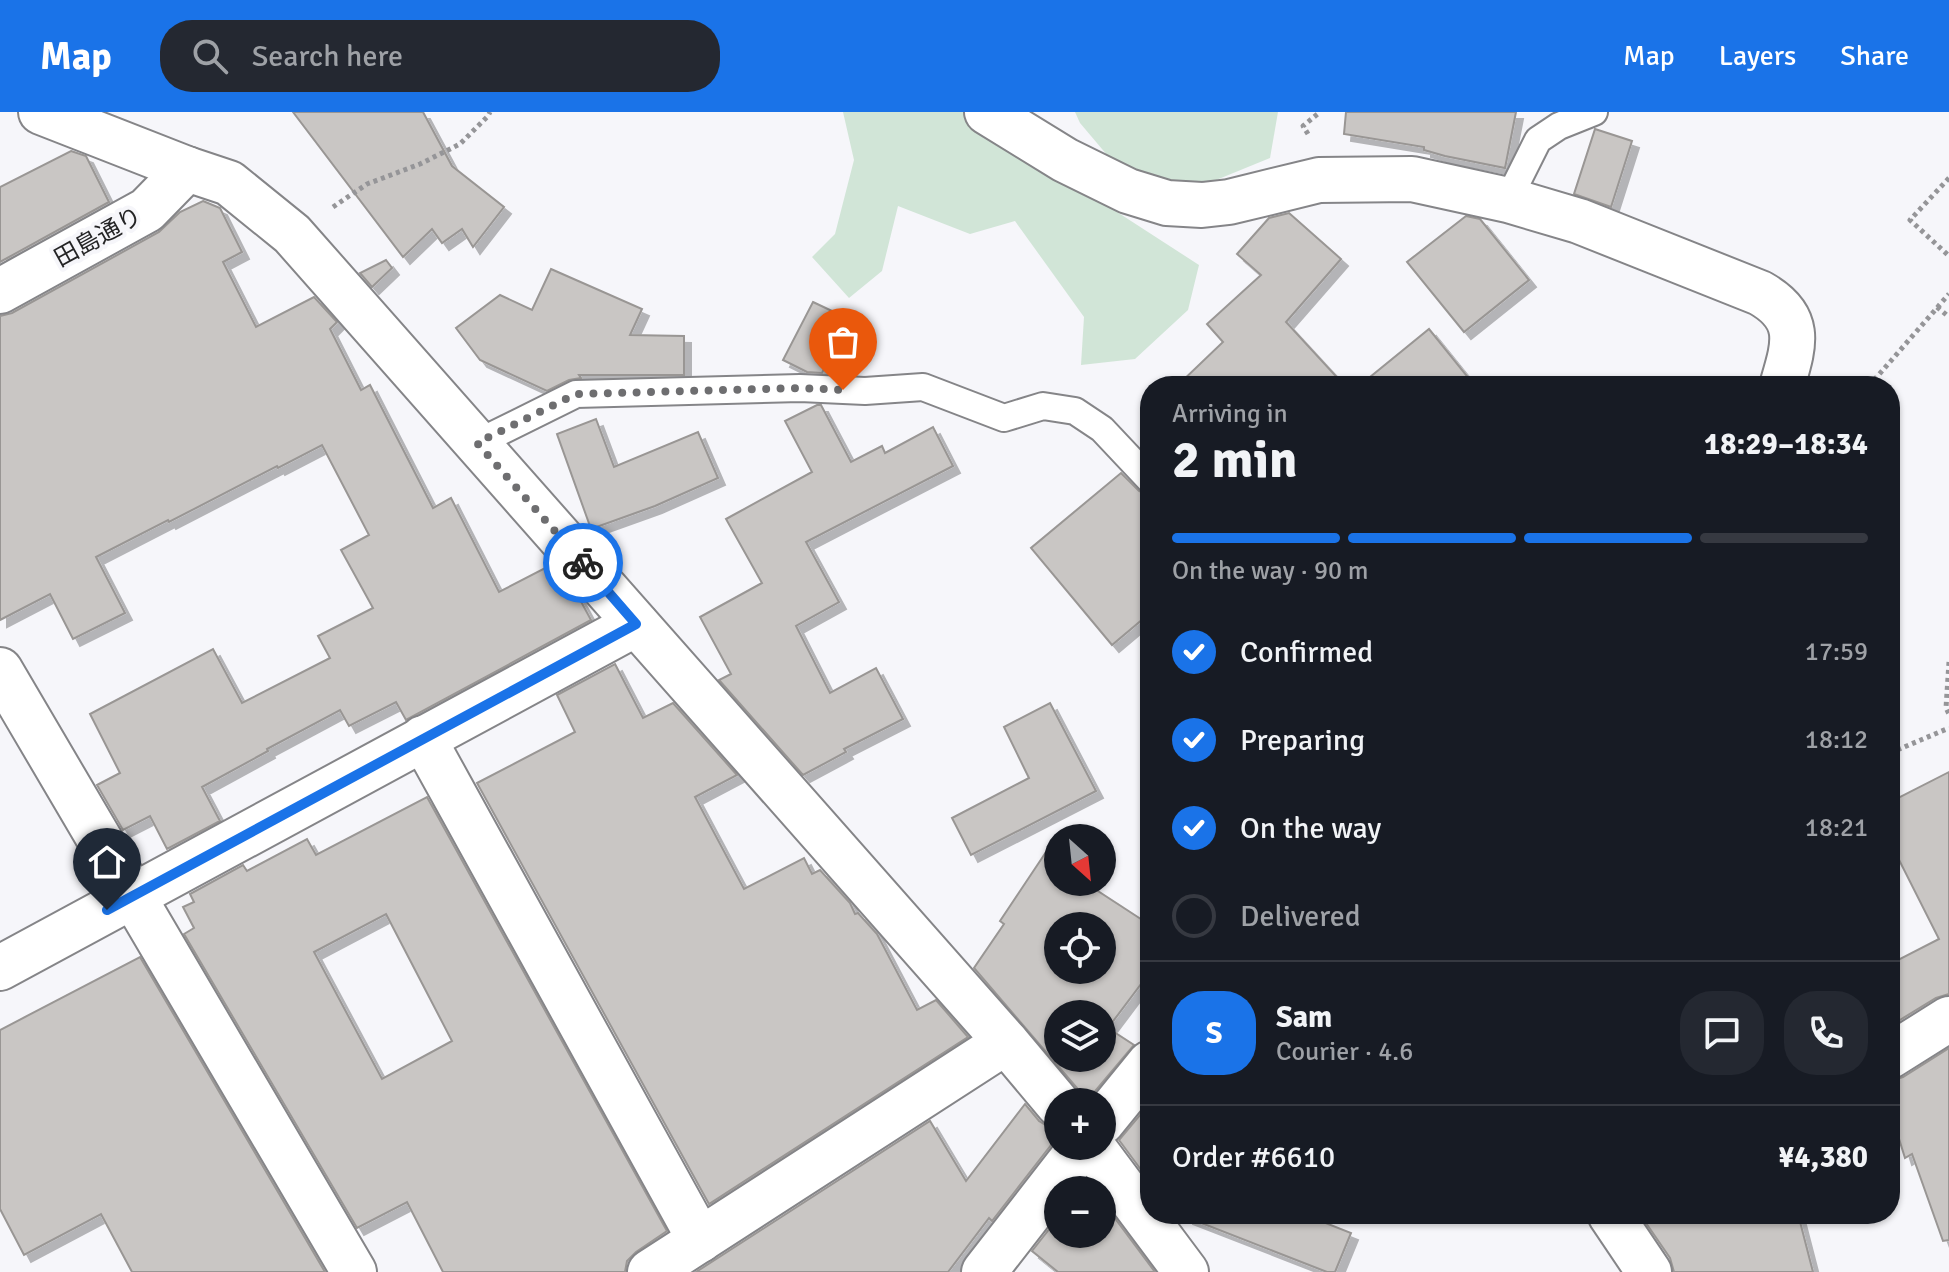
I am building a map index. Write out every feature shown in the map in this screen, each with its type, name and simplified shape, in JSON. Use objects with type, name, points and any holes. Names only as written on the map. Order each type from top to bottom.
[{"type":"street","points":[[41,112],[229,183],[292,234],[1045,1088]]},
{"type":"street","points":[[987,112],[1065,160],[1128,191],[1167,203],[1202,205],[1229,202],[1319,180],[1412,179],[1508,200],[1579,221],[1772,300],[1782,309],[1793,338],[1785,376]]},
{"type":"street","name":"田島通り","points":[[0,291],[147,210],[187,169]]},
{"type":"street","points":[[0,968],[636,624]]},
{"type":"street","points":[[0,670],[354,1272]]},
{"type":"street","points":[[423,738],[700,1240]]},
{"type":"street","points":[[1900,1050],[1949,1019]]},
{"type":"street","points":[[650,1272],[1006,1042]]},
{"type":"street","points":[[1116,1105],[1140,1075]]},
{"type":"street","points":[[984,1272],[1071,1160]]},
{"type":"street","points":[[1102,1160],[1140,1210]]},
{"type":"street","points":[[1150,1224],[1186,1272]]},
{"type":"street","points":[[1625,1224],[1649,1272]]},
{"type":"lane","points":[[1508,200],[1538,140],[1559,126],[1594,112]]},
{"type":"lane","points":[[477,443],[576,394],[800,388],[865,391],[923,387],[1004,418],[1043,406],[1075,411],[1102,429],[1140,469]]},
{"type":"path","points":[[292,234],[367,184],[420,164],[460,144],[490,112]]},
{"type":"path","points":[[1949,178],[1910,220],[1949,256]]},
{"type":"path","points":[[1878,376],[1949,294]]},
{"type":"path","points":[[1937,307],[1949,317]]},
{"type":"path","points":[[1949,662],[1946,708],[1949,714]]},
{"type":"path","points":[[1900,749],[1949,728]]},
{"type":"green space","points":[[843,112],[1006,112],[1114,210],[1199,265],[1188,310],[1135,359],[1081,365],[1084,317],[1015,221],[970,234],[898,206],[882,271],[849,298],[812,257],[835,234],[854,160]]},
{"type":"green space","points":[[1075,112],[1278,112],[1270,158],[1199,187],[1124,175],[1080,123]]},
{"type":"building","points":[[293,112],[423,112],[452,166],[504,207],[473,247],[462,229],[442,243],[432,229],[403,257]]},
{"type":"building","points":[[1346,112],[1516,112],[1505,168],[1445,156],[1424,150],[1424,147],[1344,134]]},
{"type":"building","points":[[1595,129],[1632,141],[1611,207],[1574,194]]},
{"type":"building","points":[[71,151],[86,156],[109,202],[0,262],[0,187]]},
{"type":"building","points":[[203,201],[220,208],[242,252],[223,262],[256,327],[314,297],[337,322],[330,329],[361,390],[370,385],[433,508],[451,498],[499,592],[551,565],[578,596],[591,620],[406,720],[396,702],[349,726],[340,710],[267,749],[202,787],[220,821],[167,849],[150,816],[123,830],[97,785],[120,773],[90,714],[213,649],[242,703],[330,658],[318,636],[373,608],[341,550],[369,535],[322,445],[96,557],[125,613],[73,639],[50,594],[0,620],[0,316],[12,313],[159,232],[180,212]]},
{"type":"building","points":[[1289,213],[1341,259],[1286,322],[1336,376],[1187,376],[1223,342],[1207,324],[1261,275],[1237,254],[1269,218]]},
{"type":"building","points":[[1466,216],[1480,219],[1529,280],[1464,332],[1407,262]]},
{"type":"building","points":[[386,260],[392,268],[372,287],[360,273]]},
{"type":"building","points":[[551,269],[642,309],[630,335],[684,336],[684,375],[579,375],[581,378],[569,380],[547,391],[480,360],[456,328],[500,295],[532,310]]},
{"type":"building","points":[[813,302],[849,319],[822,373],[807,372],[783,360]]},
{"type":"building","points":[[1429,329],[1467,376],[1371,376]]},
{"type":"building","points":[[821,405],[851,462],[882,446],[885,453],[933,427],[953,466],[806,542],[839,602],[796,626],[830,693],[876,668],[903,719],[844,749],[846,752],[803,775],[719,680],[731,674],[700,617],[762,583],[726,519],[812,472],[785,421]]},
{"type":"building","points":[[596,419],[614,467],[698,432],[718,478],[655,506],[591,529],[557,434]]},
{"type":"building","points":[[1121,473],[1140,491],[1140,621],[1112,645],[1031,548]]},
{"type":"building","points":[[615,664],[643,718],[673,703],[737,775],[695,797],[744,889],[804,858],[812,874],[820,870],[850,903],[855,914],[858,913],[877,934],[917,1010],[936,1000],[968,1037],[709,1204],[477,783],[575,732],[557,695]]},
{"type":"building","points":[[1050,703],[1096,791],[971,855],[952,818],[1029,778],[1004,727]]},
{"type":"building","points":[[1949,772],[1949,994],[1936,998],[1900,1020],[1900,959],[1939,939],[1900,862],[1900,797]]},
{"type":"building","points":[[427,797],[667,1231],[636,1252],[627,1261],[625,1272],[443,1272],[407,1202],[357,1228],[184,934],[194,928],[183,907],[194,902],[190,894],[243,865],[247,871],[307,839],[316,855]],"holes":[[[386,914],[452,1041],[382,1079],[314,952]]]},
{"type":"building","points":[[1044,855],[1044,896],[1105,896],[1140,918],[1140,985],[1116,1017],[1116,1000],[1044,1000],[1044,1050],[974,968],[1004,924],[1000,921]]},
{"type":"building","points":[[140,957],[325,1272],[132,1272],[101,1214],[24,1255],[0,1209],[0,1030]]},
{"type":"building","points":[[1116,1033],[1134,1045],[1116,1066]]},
{"type":"building","points":[[1949,1048],[1949,1240],[1943,1241],[1912,1154],[1905,1158],[1900,1142],[1900,1078]]},
{"type":"building","points":[[1063,1072],[1111,1072],[1098,1088],[1077,1088]]},
{"type":"building","points":[[1025,1104],[1044,1124],[1044,1154],[948,1272],[696,1272],[930,1121],[966,1181]]},
{"type":"building","points":[[1140,1115],[1140,1168],[1119,1140]]},
{"type":"building","points":[[1116,1220],[1155,1272],[1058,1272],[1032,1251],[1044,1236],[1044,1248],[1116,1248]]},
{"type":"building","points":[[1204,1224],[1328,1224],[1351,1233],[1335,1272],[1327,1272]]},
{"type":"building","points":[[1647,1224],[1801,1224],[1813,1272],[1674,1272],[1670,1258]]},
{"type":"way so far","points":[[583,563],[477,443],[576,394],[800,388],[843,390]]},
{"type":"route","points":[[107,910],[636,624],[583,563]]}]
